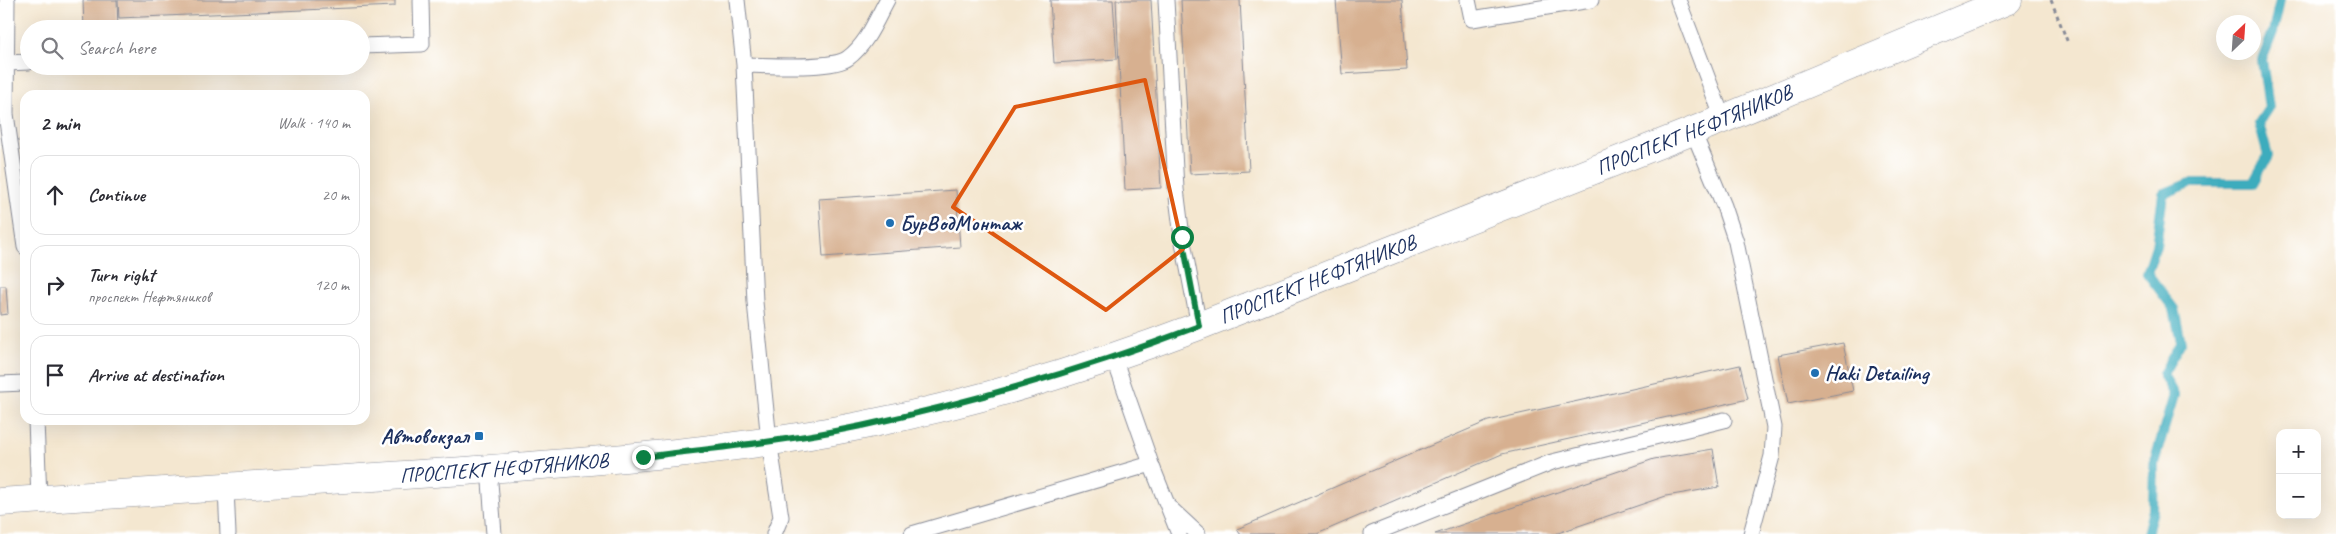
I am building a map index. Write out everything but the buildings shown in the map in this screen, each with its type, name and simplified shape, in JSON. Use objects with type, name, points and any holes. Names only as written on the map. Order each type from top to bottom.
[{"type":"main road","name":"ПРОСПЕКТ НЕФТЯНИКОВ","points":[[0,502],[226,488],[643,457],[769,441],[859,426],[950,405],[1114,358],[1199,326],[1723,119],[2008,0]]},
{"type":"lane","points":[[7,0],[6,114],[20,212]]},
{"type":"lane","points":[[370,46],[422,44],[421,0]]},
{"type":"lane","points":[[736,0],[744,65],[755,302],[769,441],[781,517],[774,534]]},
{"type":"lane","points":[[744,65],[828,65],[847,59],[868,38],[887,0]]},
{"type":"lane","points":[[1166,0],[1176,190],[1182,237],[1199,326]]},
{"type":"lane","points":[[1468,0],[1472,19],[1591,0]]},
{"type":"lane","points":[[1678,0],[1723,119]]},
{"type":"lane","points":[[7,63],[20,62]]},
{"type":"lane","points":[[1693,130],[1724,206],[1736,242],[1774,427],[1772,456],[1750,534]]},
{"type":"lane","points":[[1114,358],[1151,464],[1179,534]]},
{"type":"lane","points":[[0,384],[20,383]]},
{"type":"lane","points":[[1372,534],[1552,462],[1724,420]]},
{"type":"lane","points":[[36,425],[40,499]]},
{"type":"lane","points":[[912,534],[1151,464]]},
{"type":"lane","points":[[489,469],[494,534]]},
{"type":"lane","points":[[226,488],[228,534]]},
{"type":"lane","points":[[1168,507],[1198,534]]},
{"type":"path","points":[[2051,0],[2068,43]]},
{"type":"highlighted area","points":[[1145,80],[1183,249],[1106,310],[953,207],[1015,107]]},
{"type":"waterway","points":[[2147,534],[2153,510],[2154,463],[2174,395],[2163,374],[2181,342],[2174,309],[2147,273],[2156,246],[2163,194],[2190,183],[2253,183],[2268,156],[2259,123],[2269,108],[2262,60],[2273,32],[2280,0]]},
{"type":"place","name":"БурВодМонтаж","points":[[890,223]]},
{"type":"place","name":"Haki Detailing","points":[[1815,373]]},
{"type":"place","name":"Автовокзал","points":[[479,436]]},
{"type":"route","points":[[643,457],[769,441],[859,426],[950,405],[1114,358],[1199,326],[1182,237]]}]
